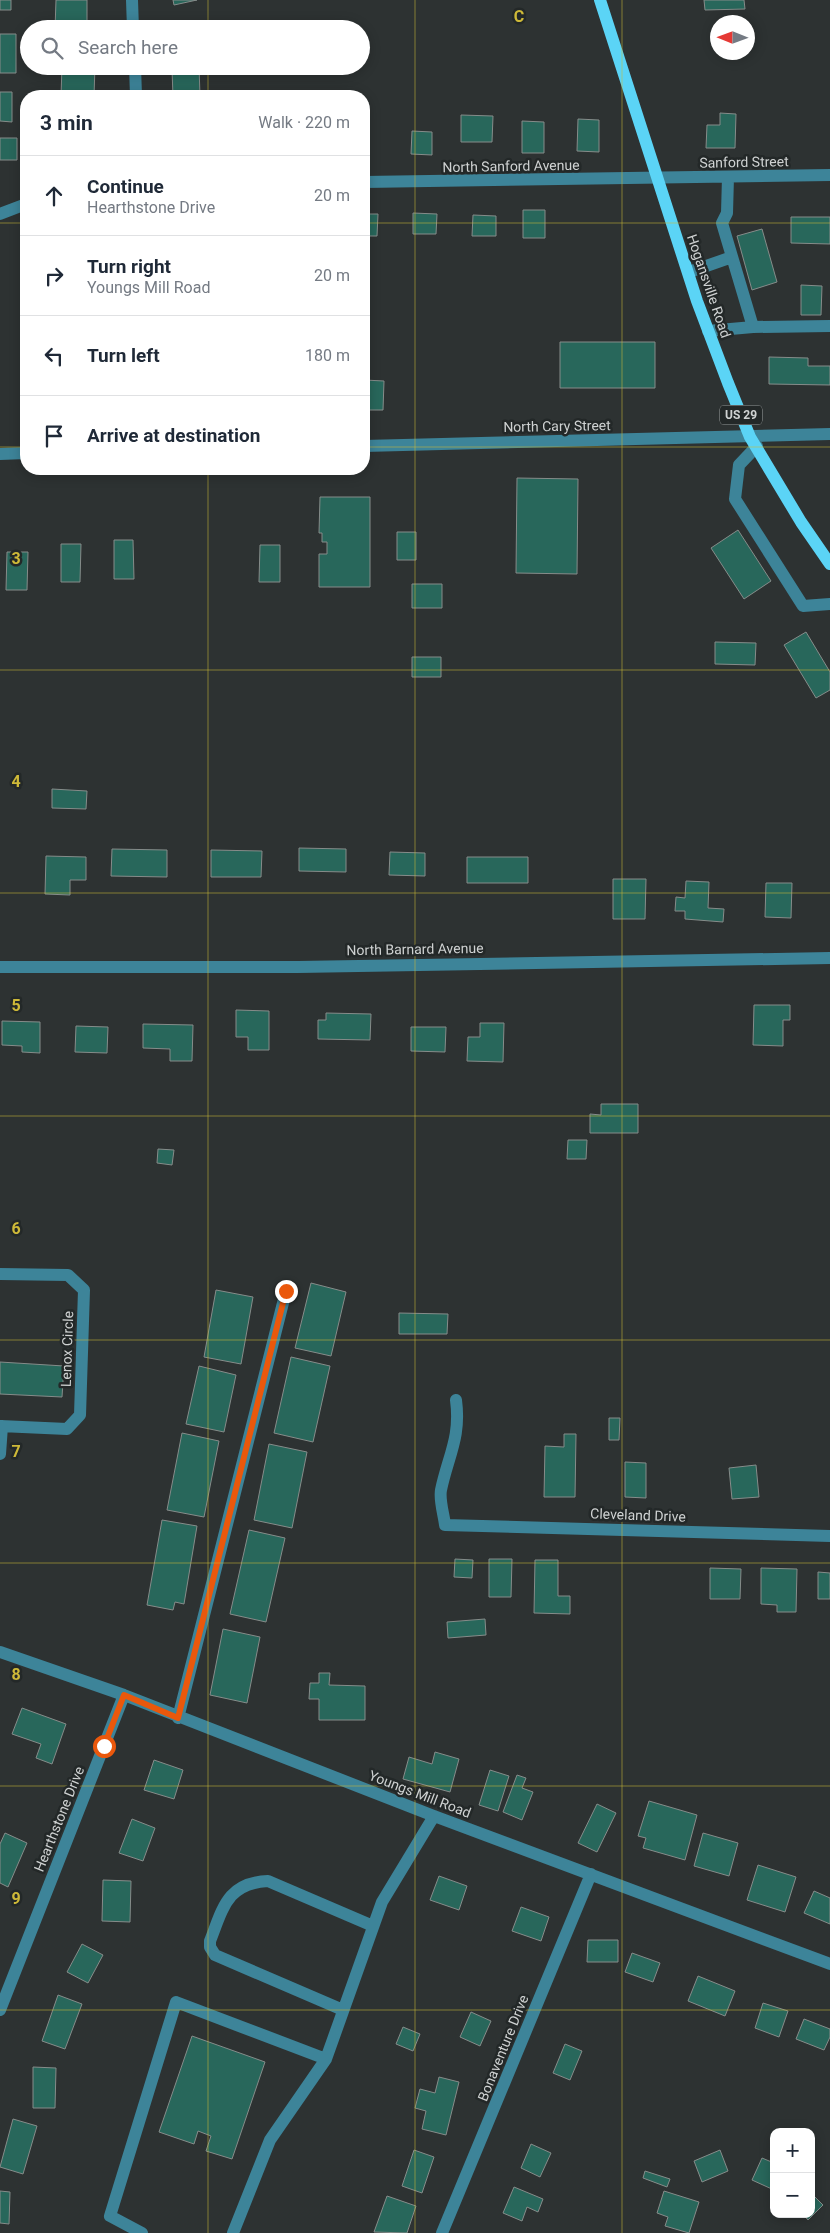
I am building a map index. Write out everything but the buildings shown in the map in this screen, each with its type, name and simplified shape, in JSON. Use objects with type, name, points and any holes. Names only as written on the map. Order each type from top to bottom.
[{"type":"main road","name":"Hogansville Road","points":[[600,0],[708,332],[754,442],[801,522],[830,564]]},
{"type":"street","points":[[132,0],[133,20]]},
{"type":"street","points":[[135,75],[136,90]]},
{"type":"street","name":"Sanford Street","points":[[659,179],[830,176]]},
{"type":"street","points":[[728,177],[727,213],[722,223],[752,327]]},
{"type":"street","name":"North Sanford Avenue","points":[[370,182],[659,179]]},
{"type":"street","points":[[0,214],[20,206]]},
{"type":"street","points":[[688,272],[732,257]]},
{"type":"street","points":[[708,332],[752,327],[830,326]]},
{"type":"street","name":"North Cary Street","points":[[370,446],[754,442],[830,434]]},
{"type":"street","points":[[754,442],[739,465],[735,499],[804,606],[830,604]]},
{"type":"street","points":[[0,454],[20,453]]},
{"type":"street","name":"North Barnard Avenue","points":[[0,967],[298,967],[830,958]]},
{"type":"street","name":"Lenox Circle","points":[[0,1274],[68,1275],[84,1290],[80,1414],[67,1429],[1,1426],[0,1454]]},
{"type":"street","points":[[178,1718],[286,1291]]},
{"type":"street","name":"Cleveland Drive","points":[[456,1400],[459,1420],[452,1455],[440,1492],[445,1525],[830,1536]]},
{"type":"street","name":"Youngs Mill Road","points":[[0,1652],[124,1695],[178,1718],[434,1816],[830,1964]]},
{"type":"street","name":"Hearthstone Drive","points":[[0,2010],[3,1993],[124,1695]]},
{"type":"street","points":[[233,2233],[270,2140],[326,2059],[382,1902],[434,1816]]},
{"type":"street","name":"Bonaventure Drive","points":[[442,2233],[591,1874]]},
{"type":"street","points":[[343,2010],[215,1955],[210,1947],[210,1941],[228,1897],[250,1882],[268,1881],[373,1926]]},
{"type":"street","points":[[142,2233],[110,2216],[176,2002],[326,2059]]},
{"type":"route","points":[[104,1746],[124,1695],[178,1718],[286,1291]]}]
